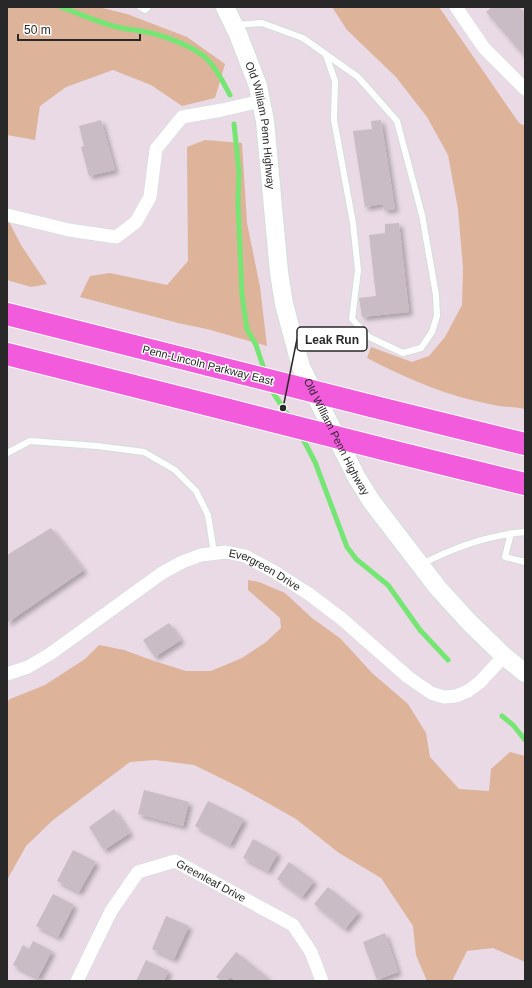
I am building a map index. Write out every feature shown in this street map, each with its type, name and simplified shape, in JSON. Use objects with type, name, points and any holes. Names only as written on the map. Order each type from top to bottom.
[{"type":"highway","name":"Penn-Lincoln Parkway East","points":[[7,314],[525,444]]},
{"type":"highway","points":[[7,354],[525,484]]},
{"type":"main road","name":"Old William Penn Highway","points":[[225,7],[234,25],[253,73],[261,101],[265,120],[282,291],[301,367],[357,478],[380,513],[470,623],[525,674]]},
{"type":"street","points":[[456,7],[484,48],[525,90]]},
{"type":"street","points":[[7,215],[69,230],[116,237],[136,222],[150,197],[156,149],[182,117],[261,101]]},
{"type":"street","name":"Evergreen Drive","points":[[7,674],[28,667],[50,654],[162,573],[182,562],[202,555],[226,552],[245,556],[273,571],[309,594],[342,619],[408,677],[431,693],[444,697],[456,696],[468,691],[480,682],[504,656]]},
{"type":"street","name":"Greenleaf Drive","points":[[77,981],[111,911],[138,872],[175,861],[293,925],[311,952],[322,981]]},
{"type":"lane","points":[[140,7],[145,10],[148,7]]},
{"type":"lane","points":[[234,25],[262,22],[303,38],[358,77],[397,121],[422,215],[436,295],[437,316],[432,332],[421,348],[404,353],[369,337],[352,319],[358,270],[353,223],[334,120],[335,81],[326,55]]},
{"type":"lane","points":[[7,453],[30,440],[144,452],[175,470],[196,491],[208,515],[214,553]]},
{"type":"lane","points":[[421,565],[443,553],[468,543],[511,533],[525,532]]},
{"type":"lane","points":[[511,533],[506,557],[525,562]]},
{"type":"shaded area","points":[[7,7],[98,7],[127,14],[187,37],[225,64],[215,98],[182,106],[151,85],[113,70],[66,87],[40,106],[35,140],[7,135]]},
{"type":"shaded area","points":[[332,7],[439,7],[519,123],[525,126],[525,409],[478,402],[445,392],[413,380],[367,358],[371,347],[412,362],[429,356],[445,337],[462,305],[463,268],[458,209],[448,155],[427,117],[396,77],[347,30]]},
{"type":"shaded area","points":[[205,140],[242,143],[247,223],[260,287],[267,346],[207,329],[178,323],[80,297],[90,276],[110,273],[167,285],[188,261],[187,147]]},
{"type":"shaded area","points":[[7,218],[21,245],[47,284],[31,287],[7,280]]},
{"type":"shaded area","points":[[248,580],[259,582],[285,593],[312,618],[341,639],[372,673],[408,704],[426,733],[430,757],[459,789],[489,791],[491,769],[510,752],[525,756],[525,962],[493,948],[467,951],[452,981],[427,981],[416,955],[413,926],[381,878],[339,853],[296,819],[241,788],[194,765],[155,760],[130,762],[53,820],[26,846],[7,880],[7,702],[10,699],[45,685],[85,659],[99,645],[124,650],[186,671],[211,671],[242,658],[266,642],[281,628],[280,618],[248,590]]},
{"type":"building","points":[[492,7],[519,7],[525,13],[525,57],[486,12]]},
{"type":"building","points":[[101,120],[115,170],[89,176],[81,147],[84,146],[79,126]]},
{"type":"building","points":[[381,120],[395,209],[384,210],[383,204],[365,207],[353,131],[372,129],[371,121]]},
{"type":"building","points":[[399,223],[409,312],[362,317],[359,298],[376,296],[369,235],[385,233],[385,224]]},
{"type":"building","points":[[51,528],[84,570],[7,623],[7,555]]},
{"type":"building","points":[[169,623],[181,640],[155,657],[143,640]]},
{"type":"building","points":[[144,790],[189,802],[183,826],[138,814]]},
{"type":"building","points":[[208,801],[244,819],[230,845],[195,826]]},
{"type":"building","points":[[114,809],[130,833],[104,850],[89,827]]},
{"type":"building","points":[[253,839],[278,853],[268,871],[243,858]]},
{"type":"building","points":[[73,850],[96,862],[79,892],[57,881]]},
{"type":"building","points":[[289,862],[314,881],[302,897],[277,879]]},
{"type":"building","points":[[328,887],[359,912],[345,929],[314,904]]},
{"type":"building","points":[[53,894],[74,905],[58,937],[36,926]]},
{"type":"building","points":[[166,916],[189,926],[174,959],[152,949]]},
{"type":"building","points":[[385,933],[398,972],[377,980],[363,942]]},
{"type":"building","points":[[33,941],[52,951],[38,978],[13,965],[23,945],[29,949]]},
{"type":"building","points":[[236,952],[267,977],[264,981],[236,981],[230,977],[227,981],[222,981],[216,977]]},
{"type":"building","points":[[146,960],[169,971],[164,981],[136,981]]},
{"type":"waterway","points":[[61,7],[106,24],[170,39],[195,50],[211,63],[230,95]]},
{"type":"waterway","points":[[234,124],[239,172],[238,203],[242,295],[247,329],[256,345],[265,372]]},
{"type":"waterway","points":[[271,387],[290,418]]},
{"type":"waterway","points":[[301,435],[315,462],[347,547],[356,559],[388,585],[420,630],[448,660]]},
{"type":"waterway","points":[[502,716],[513,725],[525,740]]},
{"type":"place","name":"Leak Run","points":[[283,408]]}]
